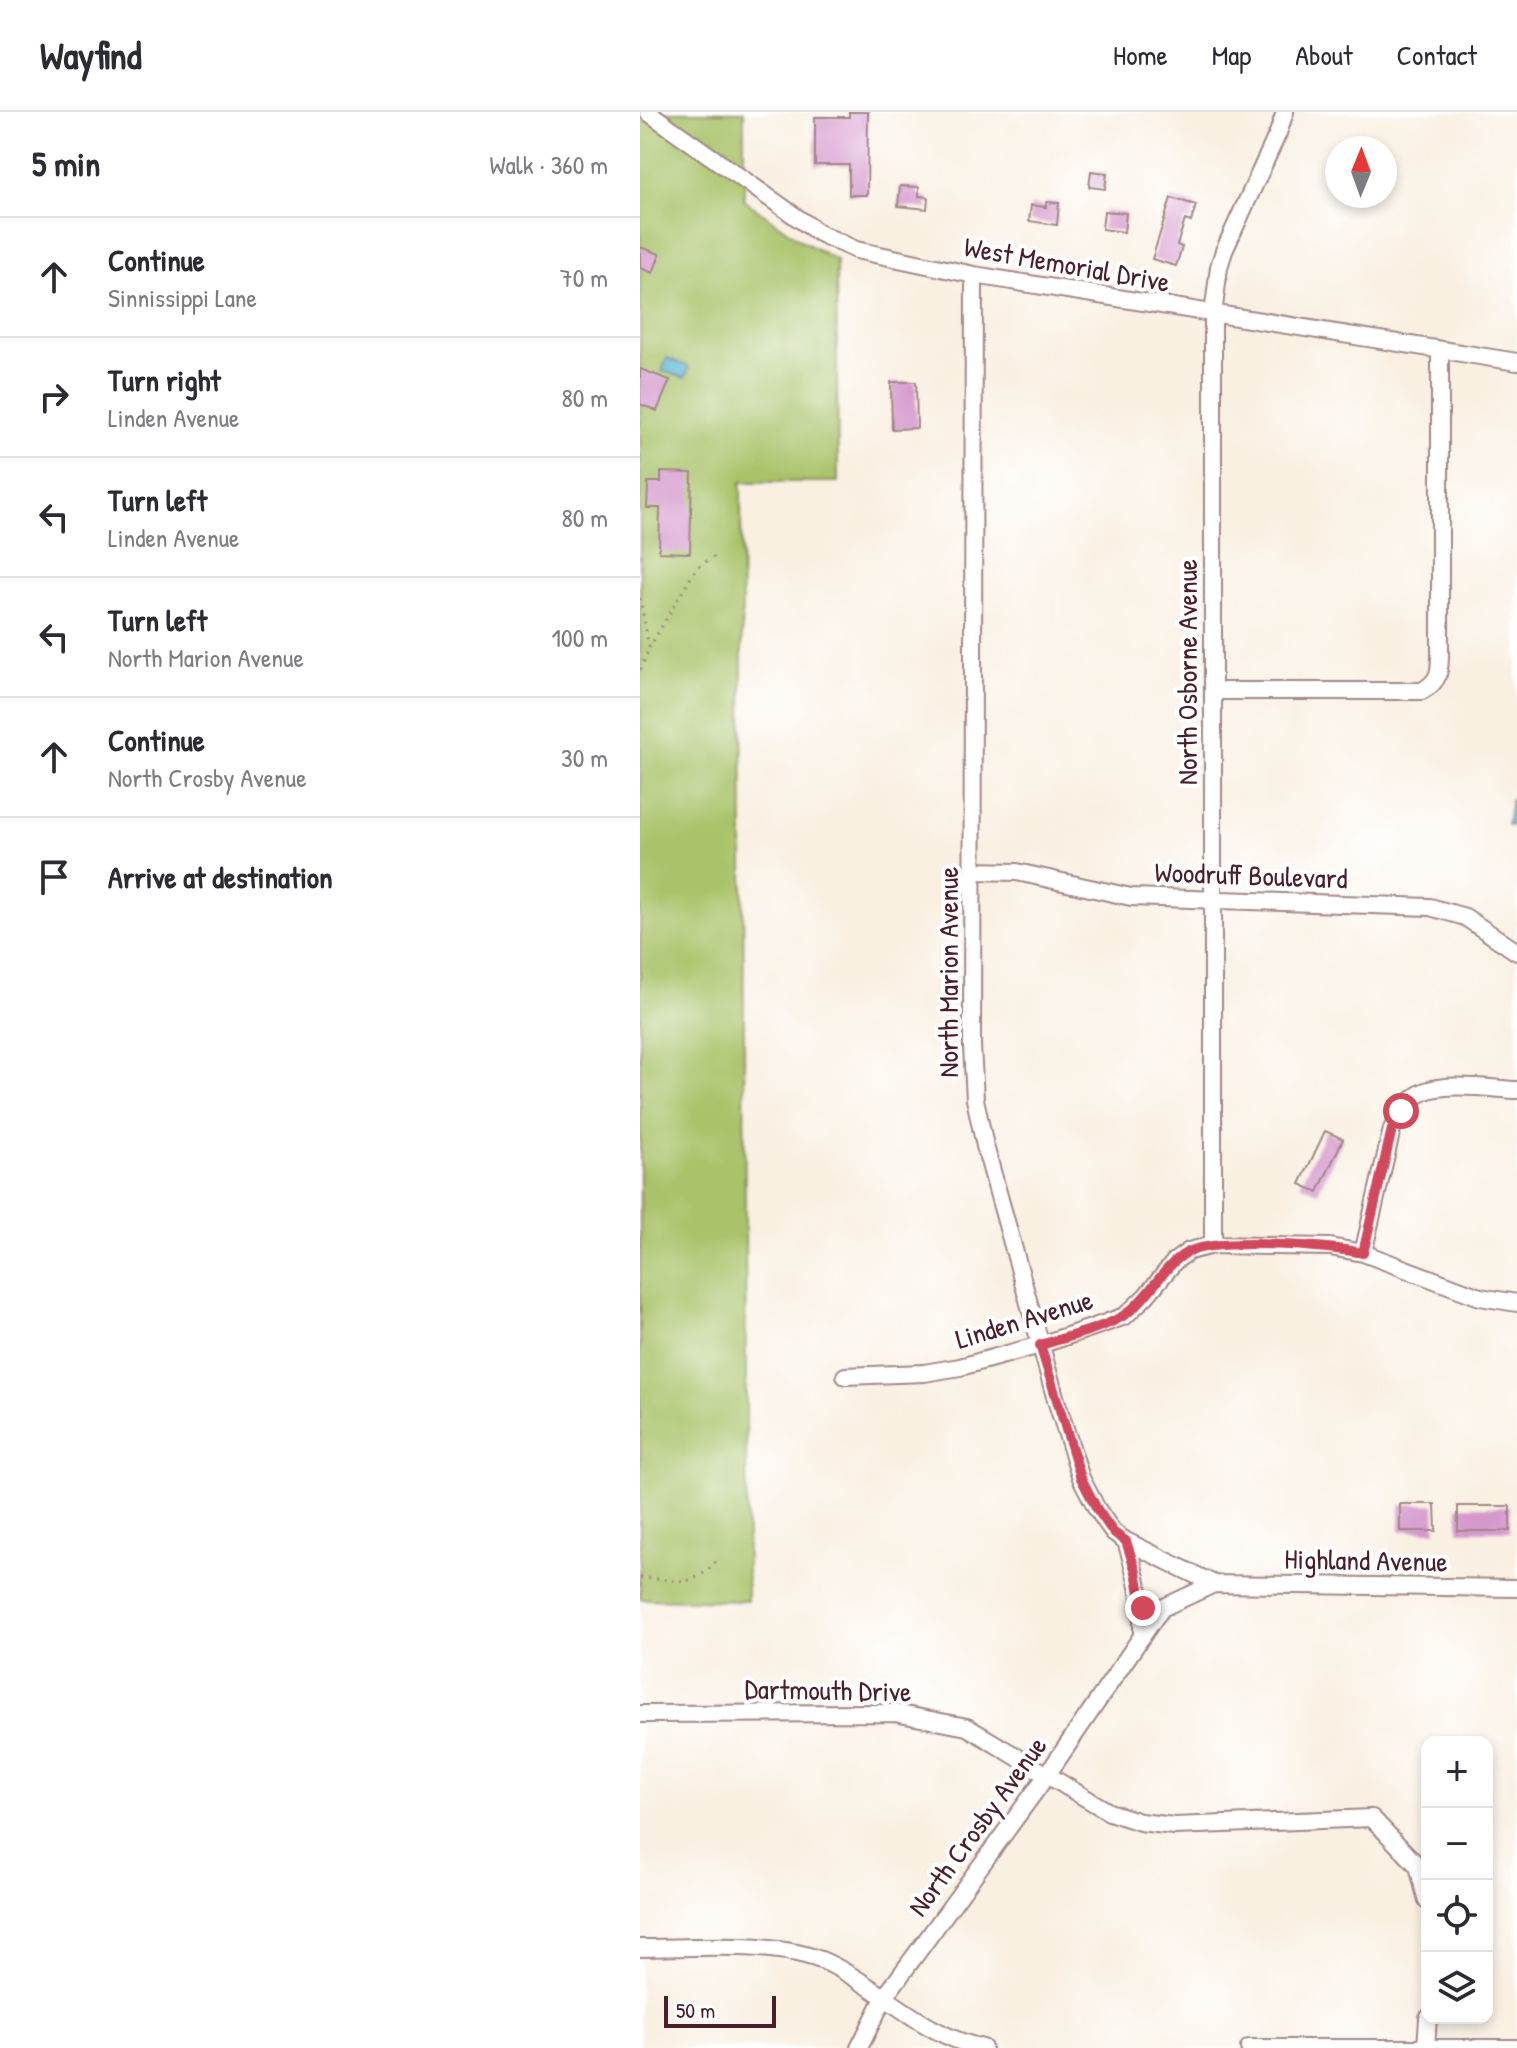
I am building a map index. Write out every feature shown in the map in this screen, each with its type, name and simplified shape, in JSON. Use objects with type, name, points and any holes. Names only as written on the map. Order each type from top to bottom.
[{"type":"street","name":"West Memorial Drive","points":[[648,112],[819,233],[856,250],[974,275],[1517,362]]},
{"type":"street","name":"North Osborne Avenue","points":[[1213,1245],[1213,315],[1224,251],[1285,112]]},
{"type":"street","name":"North Marion Avenue","points":[[974,275],[972,1046],[975,1099],[1040,1345],[1081,1478],[1113,1532],[1214,1584]]},
{"type":"street","points":[[1213,691],[1422,691],[1433,685],[1440,674],[1440,350]]},
{"type":"street","name":"Woodruff Boulevard","points":[[973,871],[1017,872],[1131,897],[1430,907],[1465,917],[1517,952]]},
{"type":"street","points":[[1363,1253],[1392,1129],[1401,1111],[1420,1093],[1445,1087],[1517,1090]]},
{"type":"street","name":"Linden Avenue","points":[[845,1376],[924,1373],[1040,1345],[1125,1316],[1175,1261],[1189,1251],[1213,1245],[1330,1247],[1363,1253],[1480,1297],[1517,1303]]},
{"type":"street","points":[[1126,1541],[1143,1608],[1142,1636]]},
{"type":"street","name":"Highland Avenue","points":[[1214,1584],[1517,1588]]},
{"type":"street","name":"North Crosby Avenue","points":[[859,2048],[884,1998],[1047,1775],[1162,1608],[1214,1584]]},
{"type":"street","name":"Dartmouth Drive","points":[[640,1714],[895,1713],[933,1719],[967,1727],[1109,1812],[1140,1822],[1163,1825],[1372,1818],[1418,1866],[1422,1880]]},
{"type":"street","points":[[640,1948],[769,1949],[800,1954],[830,1964],[942,2036],[983,2048]]},
{"type":"street","points":[[1426,2048],[1428,2024]]},
{"type":"street","points":[[1249,2048],[1517,2048]]},
{"type":"path","points":[[640,671],[649,648],[697,567],[715,556]]},
{"type":"path","points":[[640,598],[649,648]]},
{"type":"path","points":[[640,1578],[676,1583],[698,1579],[718,1559]]},
{"type":"green space","points":[[640,112],[744,112],[744,200],[805,243],[836,260],[838,482],[741,482],[747,1601],[640,1599]]},
{"type":"water","points":[[667,358],[689,367],[685,378],[662,371]]},
{"type":"water","points":[[1511,800],[1517,800],[1517,827],[1507,825]]},
{"type":"building","points":[[849,112],[868,112],[867,195],[849,195],[849,165],[815,165],[815,117],[849,117]]},
{"type":"building","points":[[1091,171],[1107,173],[1105,189],[1089,187]]},
{"type":"building","points":[[900,186],[919,187],[919,196],[928,197],[927,209],[898,206]]},
{"type":"building","points":[[1171,198],[1196,205],[1191,222],[1185,220],[1177,245],[1182,247],[1176,266],[1152,259]]},
{"type":"building","points":[[1046,202],[1059,203],[1057,225],[1029,221],[1031,205],[1046,207]]},
{"type":"building","points":[[1104,211],[1126,213],[1124,232],[1102,229]]},
{"type":"building","points":[[640,247],[660,254],[653,273],[640,268]]},
{"type":"building","points":[[640,369],[670,380],[657,411],[640,404]]},
{"type":"building","points":[[891,382],[916,382],[917,428],[892,429]]},
{"type":"building","points":[[661,472],[692,473],[690,553],[659,552],[660,508],[647,508],[648,482],[661,482]]},
{"type":"building","points":[[1325,1131],[1343,1139],[1318,1192],[1300,1184]]},
{"type":"building","points":[[1400,1504],[1435,1504],[1436,1531],[1400,1531]]},
{"type":"building","points":[[1458,1506],[1510,1506],[1510,1531],[1458,1531]]},
{"type":"route","points":[[1143,1608],[1126,1541],[1113,1532],[1081,1478],[1040,1345],[1125,1316],[1175,1261],[1189,1251],[1213,1245],[1330,1247],[1363,1253],[1392,1129],[1401,1111]]}]
